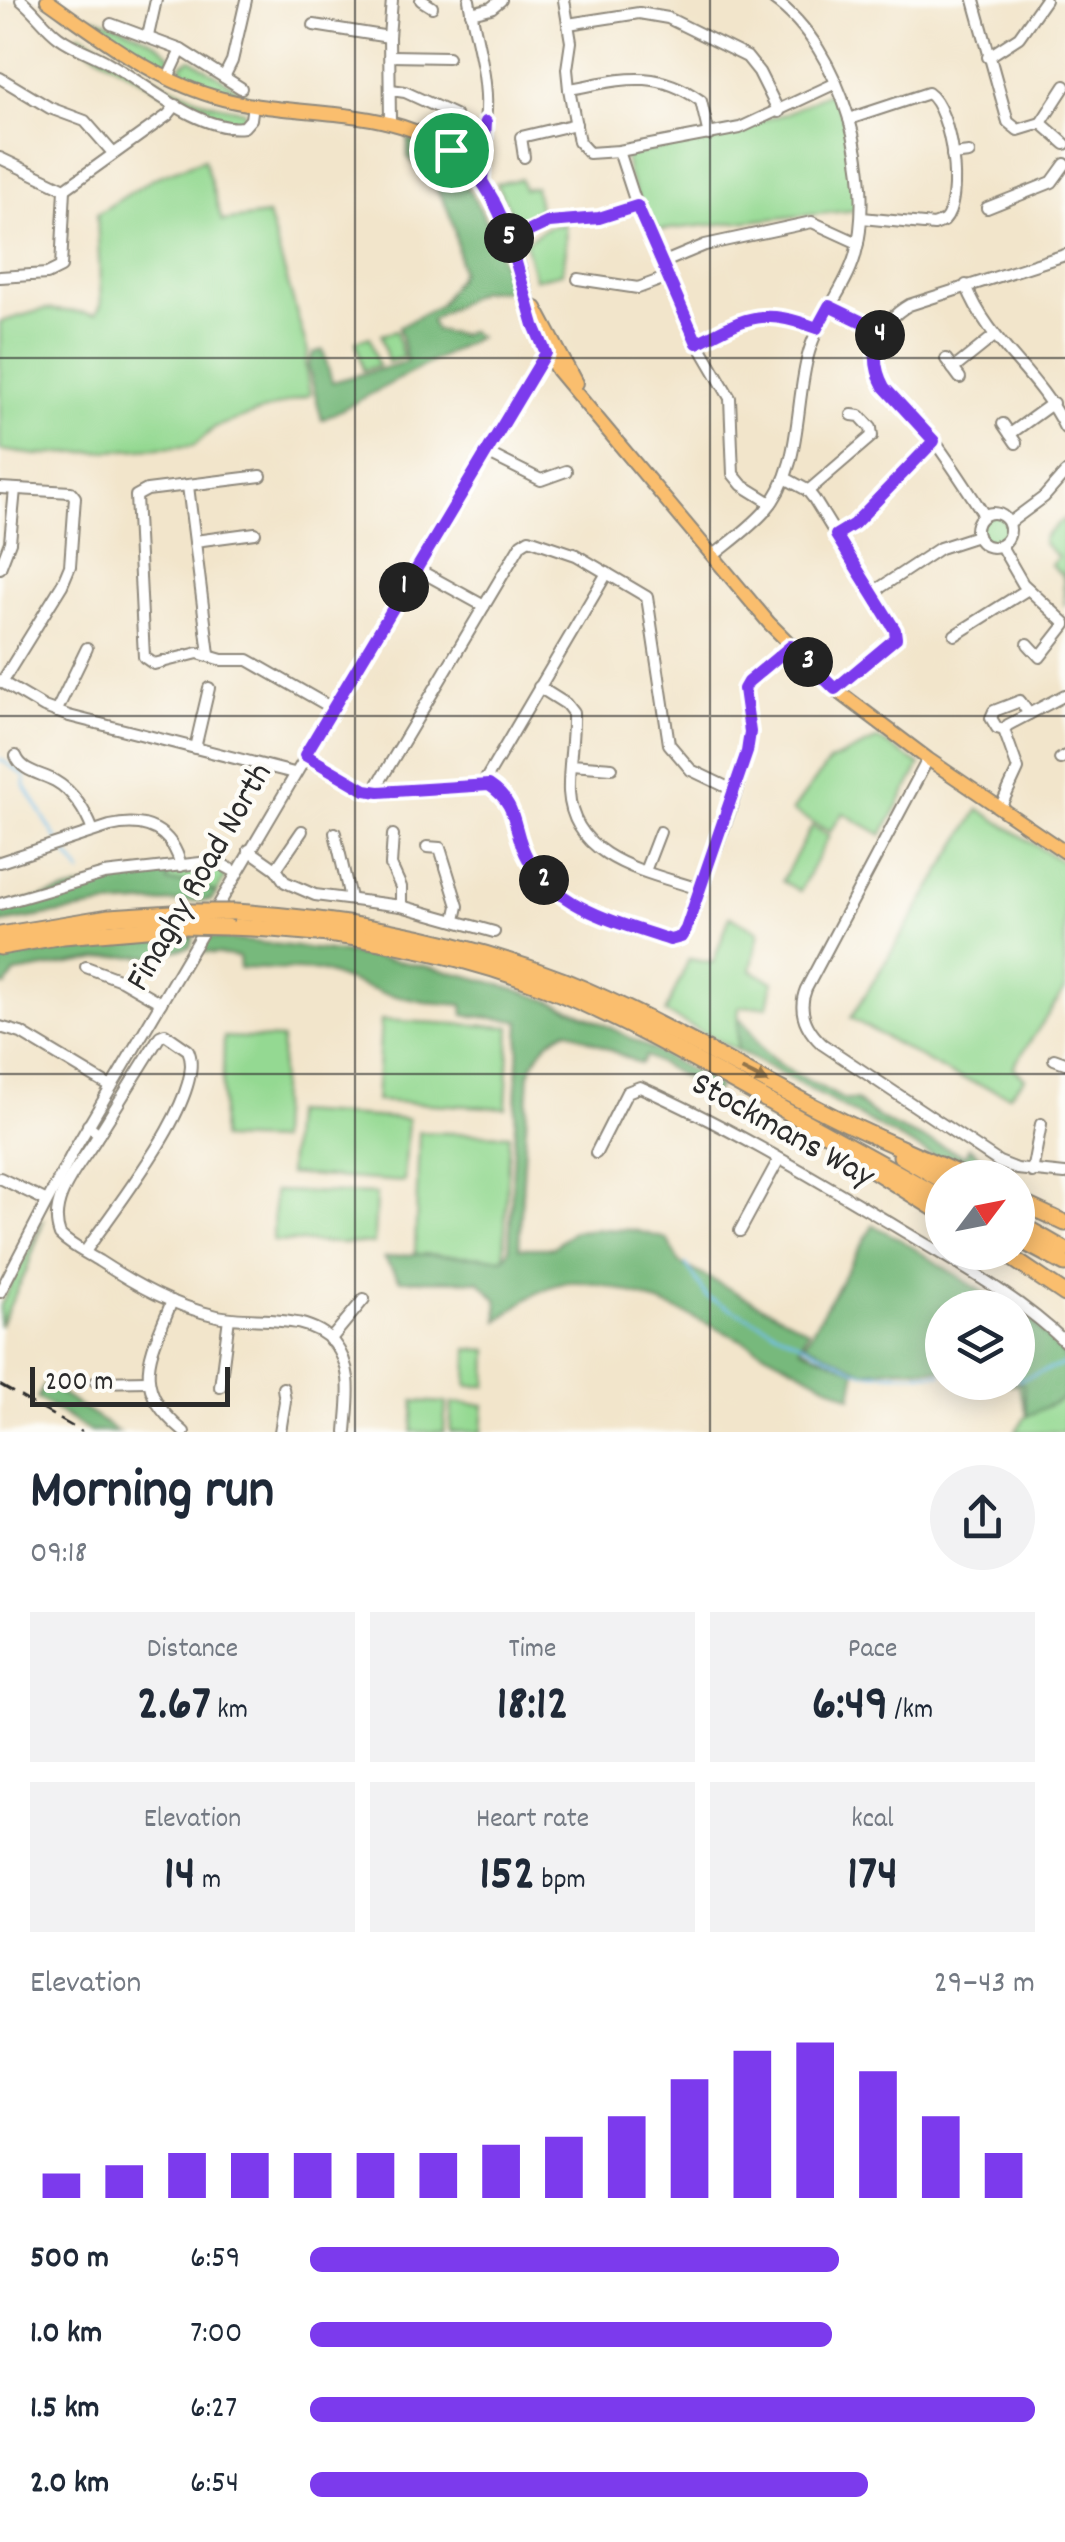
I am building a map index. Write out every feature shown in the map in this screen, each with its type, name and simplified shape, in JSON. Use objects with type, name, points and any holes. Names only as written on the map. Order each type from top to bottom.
[{"type":"highway","points":[[0,934],[109,917],[366,926],[446,943],[521,966],[633,1013],[928,1160]]},
{"type":"highway","points":[[0,947],[185,919]]},
{"type":"highway","points":[[230,920],[440,954],[516,977],[623,1023],[925,1189]]},
{"type":"highway","points":[[842,1120],[925,1170]]},
{"type":"highway","points":[[814,1128],[925,1202]]},
{"type":"highway","points":[[1035,1209],[1065,1224]]},
{"type":"highway","points":[[1035,1233],[1065,1250]]},
{"type":"highway","points":[[1035,1248],[1065,1264]]},
{"type":"highway","points":[[1030,1270],[1065,1294]]},
{"type":"main road","points":[[47,0],[168,78],[211,96],[390,121],[426,134],[451,150],[482,181],[494,201],[526,293],[567,382],[712,556],[791,646],[835,689],[928,759],[1065,852]]},
{"type":"main road","points":[[551,350],[590,409]]},
{"type":"street","points":[[20,0],[64,41],[214,124],[244,127],[253,104]]},
{"type":"street","points":[[148,36],[156,0]]},
{"type":"street","points":[[224,77],[232,62],[246,0]]},
{"type":"street","points":[[390,121],[392,0]]},
{"type":"street","points":[[420,0],[432,6]]},
{"type":"street","points":[[469,0],[486,95],[482,181]]},
{"type":"street","points":[[471,13],[491,8],[501,0]]},
{"type":"street","points":[[564,0],[571,42],[567,69],[570,89],[583,148],[589,153],[604,154],[740,128],[834,84]]},
{"type":"street","points":[[712,556],[771,503],[785,478],[804,370],[817,328],[852,266],[862,218],[860,161],[849,119],[809,35],[774,0]]},
{"type":"street","points":[[974,0],[1010,126],[1022,130],[1041,123],[1065,86]]},
{"type":"street","points":[[988,57],[1019,37],[1045,0]]},
{"type":"street","points":[[568,24],[639,13],[668,18],[746,57],[759,72],[779,112]]},
{"type":"street","points":[[64,41],[78,22]]},
{"type":"street","points":[[111,24],[181,50],[240,88]]},
{"type":"street","points":[[314,25],[389,37]]},
{"type":"street","points":[[168,78],[181,50]]},
{"type":"street","points":[[390,56],[448,58]]},
{"type":"street","points":[[570,89],[637,77],[656,80],[701,100],[709,135]]},
{"type":"street","points":[[0,78],[50,108],[85,121],[113,153]]},
{"type":"street","points":[[391,90],[405,92],[455,114]]},
{"type":"street","points":[[849,119],[928,92],[938,102],[952,155],[954,204],[944,222],[934,225],[862,218]]},
{"type":"street","points":[[65,189],[168,115],[176,105]]},
{"type":"street","points":[[466,163],[486,122]]},
{"type":"street","points":[[1041,123],[1065,144]]},
{"type":"street","points":[[524,157],[521,137],[576,124]]},
{"type":"street","points":[[451,150],[479,141]]},
{"type":"street","points":[[619,151],[637,206],[697,343],[731,402],[733,474],[742,485],[771,503]]},
{"type":"street","points":[[952,155],[969,154]]},
{"type":"street","points":[[0,158],[65,189]]},
{"type":"street","points":[[987,208],[1052,182],[1065,164]]},
{"type":"street","points":[[0,276],[47,274],[61,267],[65,189]]},
{"type":"street","points":[[510,240],[549,222],[599,218],[637,206]]},
{"type":"street","points":[[662,263],[705,244],[812,222],[858,243]]},
{"type":"street","points":[[984,515],[934,441],[884,387],[875,358],[881,331],[892,316],[909,305],[1065,256]]},
{"type":"street","points":[[578,279],[638,288],[668,277]]},
{"type":"street","points":[[966,286],[993,337],[1036,380],[1065,428]]},
{"type":"street","points":[[829,306],[881,331]]},
{"type":"street","points":[[697,343],[752,316],[783,316],[817,328]]},
{"type":"street","points":[[953,369],[993,337]]},
{"type":"street","name":"Finaghy Road North","points":[[0,1292],[45,1200],[88,1125],[332,708],[528,380],[551,350]]},
{"type":"street","points":[[528,380],[545,371],[567,382]]},
{"type":"street","points":[[1010,434],[1053,403]]},
{"type":"street","points":[[808,491],[872,436],[871,428],[860,416],[852,416]]},
{"type":"street","points":[[836,535],[854,524],[934,441]]},
{"type":"street","points":[[485,452],[540,480],[566,471]]},
{"type":"street","points":[[1009,522],[1044,497],[1065,473]]},
{"type":"street","points":[[261,476],[147,490],[136,496],[143,653],[146,661],[154,664],[198,652],[261,665],[332,708]]},
{"type":"street","points":[[785,478],[808,491],[895,630],[896,638],[835,689]]},
{"type":"street","points":[[188,486],[209,654]]},
{"type":"street","points":[[0,488],[71,492],[75,496],[70,566],[1,682],[56,712],[294,773]]},
{"type":"street","points":[[0,568],[10,542],[15,490]]},
{"type":"street","points":[[998,513],[1009,522],[1010,536],[1001,546],[985,545],[977,536],[977,524],[984,515],[998,513]]},
{"type":"street","points":[[196,541],[254,533]]},
{"type":"street","points":[[872,594],[940,548],[977,536]]},
{"type":"street","points":[[374,791],[521,544],[528,539],[576,555],[641,592],[650,604],[664,721],[674,752],[692,770],[735,790]]},
{"type":"street","points":[[1001,546],[1014,572],[1065,624],[1040,657],[1028,644]]},
{"type":"street","points":[[416,568],[484,606]]},
{"type":"street","points":[[483,784],[607,573]]},
{"type":"street","points":[[955,635],[1028,589]]},
{"type":"street","points":[[305,755],[365,790],[483,784],[493,787],[507,799],[528,860],[560,895],[581,909],[670,940],[684,934],[735,790],[750,732],[744,689],[791,646]]},
{"type":"street","points":[[56,712],[87,648]]},
{"type":"street","points":[[539,687],[573,713],[570,807],[578,826],[604,854],[699,889]]},
{"type":"street","points":[[196,748],[209,688]]},
{"type":"street","points":[[1029,714],[1020,701],[994,711],[991,718],[997,728],[1004,730],[1065,695]]},
{"type":"street","points":[[1000,808],[1018,770],[1004,730]]},
{"type":"street","points":[[16,756],[22,766],[69,792],[93,832]]},
{"type":"street","points":[[928,759],[803,996],[803,1016],[812,1034],[838,1055],[996,1160]]},
{"type":"street","points":[[570,765],[612,768]]},
{"type":"street","points":[[0,862],[128,823],[161,832],[175,844],[182,866]]},
{"type":"street","points":[[276,869],[302,831]]},
{"type":"street","points":[[644,871],[660,832]]},
{"type":"street","points":[[335,833],[350,898]]},
{"type":"street","points":[[392,835],[391,865],[402,888],[402,906]]},
{"type":"street","points":[[427,847],[440,848],[458,906],[454,920]]},
{"type":"street","points":[[249,850],[276,869],[285,882],[315,895],[402,906],[494,932]]},
{"type":"street","points":[[0,904],[91,876],[220,863],[236,872]]},
{"type":"street","points":[[86,967],[121,980],[161,1003]]},
{"type":"street","points":[[0,1027],[21,1033],[111,1087]]},
{"type":"street","points":[[85,1252],[149,1162],[192,1069],[188,1050],[165,1034],[160,1036],[68,1183],[56,1216],[60,1235],[85,1252],[144,1290],[172,1301],[229,1318],[302,1324],[330,1340],[348,1373],[346,1432]]},
{"type":"street","name":"Stockmans Way","points":[[596,1154],[627,1092],[640,1087],[780,1159],[988,1282],[1065,1342]]},
{"type":"street","points":[[1034,1160],[1040,1124]]},
{"type":"street","points":[[88,1125],[99,1134]]},
{"type":"street","points":[[740,1231],[780,1159]]},
{"type":"street","points":[[1035,1172],[1065,1174]]},
{"type":"street","points":[[0,1178],[45,1200]]},
{"type":"street","points":[[0,1272],[6,1265],[13,1266]]},
{"type":"street","points":[[330,1340],[364,1299]]},
{"type":"street","points":[[172,1301],[152,1352],[147,1381],[158,1407],[184,1432]]},
{"type":"street","points":[[220,1387],[229,1318]]},
{"type":"street","points":[[96,1382],[147,1381]]},
{"type":"street","points":[[280,1432],[283,1388]]},
{"type":"green space","points":[[87,16],[147,39],[172,60],[160,64]]},
{"type":"green space","points":[[80,33],[165,84],[206,102],[244,111],[247,120],[237,125],[193,109],[81,45],[76,37]]},
{"type":"green space","points":[[191,59],[247,95],[186,79],[181,65]]},
{"type":"green space","points":[[832,94],[849,136],[858,210],[651,231],[628,174],[625,155],[691,143],[785,114]]},
{"type":"green space","points":[[408,138],[449,168],[470,192],[493,237],[510,290],[480,291],[431,320],[435,330],[459,335],[470,331],[478,337],[322,420],[308,366],[313,353],[323,350],[332,382],[407,362],[399,327],[440,305],[461,272],[447,208],[408,157]]},
{"type":"green space","points":[[204,159],[222,221],[268,215],[308,352],[305,365],[310,395],[215,427],[194,446],[37,455],[0,450],[0,322],[45,309],[96,314],[101,305],[97,214],[154,178]]},
{"type":"green space","points":[[520,179],[524,189],[535,187],[541,218],[519,227],[496,184]]},
{"type":"green space","points":[[565,224],[562,273],[535,279],[525,242],[548,227]]},
{"type":"green space","points":[[396,331],[403,358],[388,362],[381,335]]},
{"type":"green space","points":[[370,337],[378,366],[363,370],[356,341]]},
{"type":"green space","points":[[993,515],[1003,520],[1008,530],[1003,540],[993,545],[983,540],[978,530],[983,520]]},
{"type":"green space","points":[[1065,518],[1065,606],[1063,576],[1051,565],[1058,557],[1043,543],[1044,537]]},
{"type":"green space","points":[[878,739],[920,765],[882,835],[843,813],[830,832],[792,811],[829,762]]},
{"type":"green space","points":[[979,809],[1065,864],[1065,989],[1013,1067],[1025,1078],[1009,1095],[952,1075],[851,1018]]},
{"type":"green space","points":[[812,826],[829,836],[800,891],[782,881]]},
{"type":"green space","points":[[222,870],[225,877],[216,893],[195,882],[168,882],[166,871]]},
{"type":"green space","points":[[166,871],[168,882],[195,882],[216,893],[211,900],[104,906],[0,923],[0,908],[116,878]]},
{"type":"green space","points":[[730,916],[759,932],[751,970],[773,982],[768,1006],[739,1007],[737,1050],[665,1013],[689,959],[713,963]]},
{"type":"green space","points":[[194,936],[190,947],[154,956],[111,957],[15,973],[6,986],[0,985],[0,959],[101,944]]},
{"type":"green space","points":[[206,937],[379,958],[506,986],[591,1018],[719,1086],[714,1094],[646,1056],[640,1064],[567,1030],[553,1038],[539,1053],[529,1074],[519,1248],[552,1248],[574,1231],[602,1229],[634,1230],[667,1239],[680,1263],[808,1330],[800,1347],[856,1371],[851,1397],[708,1324],[627,1292],[592,1283],[555,1285],[498,1321],[497,1299],[479,1281],[400,1280],[384,1258],[415,1254],[504,1258],[509,1250],[520,1021],[464,1015],[463,1005],[382,993],[322,971],[240,968],[239,957],[198,951]]},
{"type":"green space","points":[[738,1018],[762,1049],[790,1071],[844,1100],[856,1100],[880,1119],[908,1133],[965,1156],[969,1147],[984,1160],[936,1158],[737,1050]]},
{"type":"green space","points":[[381,1020],[510,1027],[506,1108],[376,1101]]},
{"type":"green space","points":[[224,1037],[282,1039],[278,1141],[221,1139]]},
{"type":"green space","points":[[292,1112],[408,1119],[404,1182],[288,1174]]},
{"type":"green space","points":[[419,1132],[509,1135],[504,1258],[415,1254]]},
{"type":"green space","points":[[274,1191],[376,1194],[374,1244],[273,1241]]},
{"type":"green space","points":[[44,1219],[27,1269],[0,1326],[0,1307]]},
{"type":"green space","points":[[873,1225],[925,1255],[925,1270],[948,1270],[979,1290],[925,1290],[925,1369],[864,1372],[805,1343]]},
{"type":"green space","points":[[1035,1323],[1065,1349],[1065,1432],[1015,1432],[1027,1415],[1022,1400],[1035,1400]]},
{"type":"green space","points":[[1035,1326],[1065,1356],[1065,1393],[1062,1399],[1027,1416],[1025,1400],[1035,1400]]},
{"type":"green space","points":[[468,1349],[488,1350],[487,1386],[467,1386]]},
{"type":"green space","points":[[45,1383],[118,1432],[91,1432],[37,1398]]},
{"type":"green space","points":[[414,1401],[446,1403],[444,1432],[412,1432]]},
{"type":"green space","points":[[452,1403],[484,1405],[482,1432],[450,1432]]},
{"type":"waterway","points":[[0,759],[25,776],[25,786],[57,839]]},
{"type":"waterway","points":[[61,846],[81,873]]},
{"type":"waterway","points":[[686,1264],[707,1297],[862,1373],[925,1374]]},
{"type":"waterway","points":[[1035,1374],[1065,1364]]},
{"type":"railway","points":[[0,1385],[82,1432]]},
{"type":"route","points":[[451,150],[474,171],[494,201],[501,216],[507,231],[510,240],[524,288],[526,293],[534,325],[546,353],[305,755],[365,790],[489,785],[510,804],[528,860],[560,895],[581,909],[670,940],[678,939],[686,929],[747,752],[750,732],[744,689],[748,682],[791,646],[835,689],[896,638],[895,630],[836,535],[854,524],[934,441],[879,377],[875,358],[881,331],[829,306],[817,328],[783,316],[752,316],[697,343],[637,206],[616,215],[549,222],[510,240],[494,201],[482,181],[486,122],[479,141],[451,150]]}]
